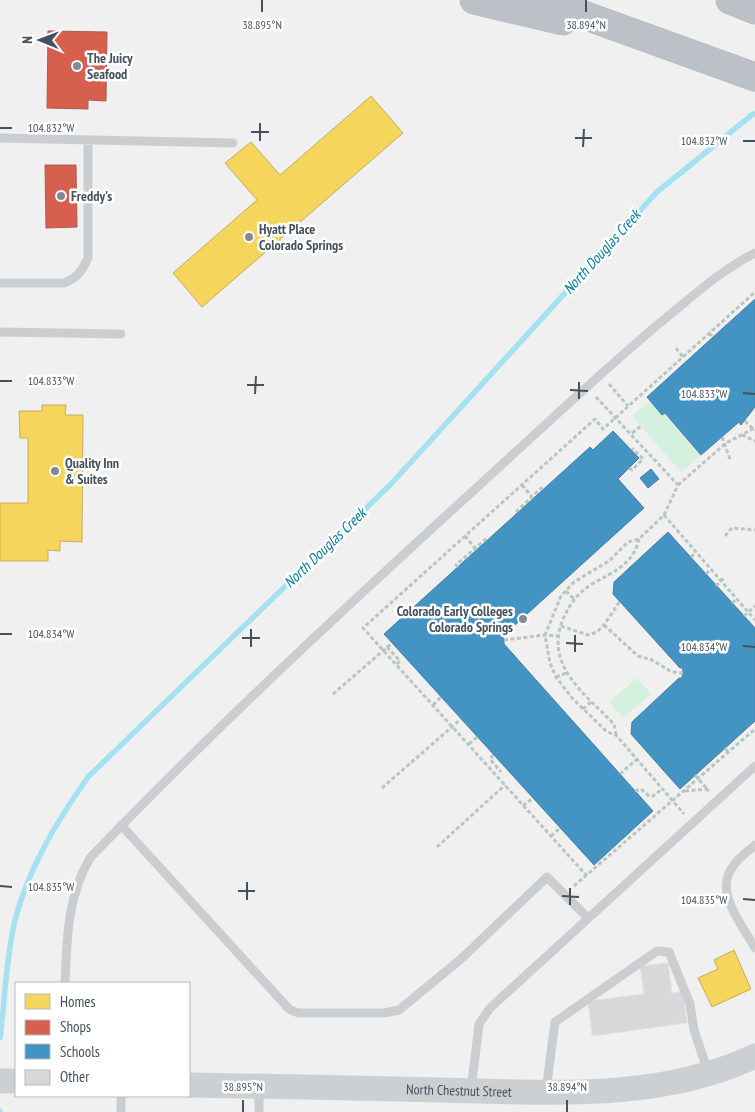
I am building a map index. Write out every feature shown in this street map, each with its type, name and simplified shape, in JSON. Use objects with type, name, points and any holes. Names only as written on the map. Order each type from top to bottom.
[{"type":"highway","points":[[474,0],[677,47]]},
{"type":"highway","points":[[542,0],[677,47],[755,77]]},
{"type":"highway","points":[[730,0],[755,10]]},
{"type":"main road","name":"North Chestnut Street","points":[[190,1085],[546,1092],[612,1091],[660,1086],[754,1061]]},
{"type":"main road","points":[[0,1081],[15,1081]]},
{"type":"lane","points":[[0,138],[233,142]]},
{"type":"lane","points":[[0,283],[64,283],[73,280],[82,271],[88,258],[88,140]]},
{"type":"lane","points":[[65,982],[68,923],[74,894],[90,858],[121,825],[322,628],[601,374],[699,290],[755,252]]},
{"type":"lane","points":[[0,332],[122,334]]},
{"type":"lane","points":[[472,1090],[479,1024],[487,1013],[755,766]]},
{"type":"lane","points":[[121,825],[289,1009],[298,1013],[384,1013],[399,1010],[461,958],[547,877],[588,918]]},
{"type":"lane","points":[[755,845],[736,862],[728,874],[727,887],[732,908],[755,948]]},
{"type":"lane","points":[[546,1092],[555,1022],[657,951],[669,952],[690,1004],[694,1030],[709,1074]]},
{"type":"lane","points":[[259,1086],[259,1112]]},
{"type":"lane","points":[[120,1112],[121,1097]]},
{"type":"path","points":[[587,876],[363,628],[595,419],[603,429],[755,292]]},
{"type":"path","points":[[709,333],[713,337]]},
{"type":"path","points":[[676,348],[683,357]]},
{"type":"path","points":[[601,374],[628,406]]},
{"type":"path","points":[[661,377],[664,381]]},
{"type":"path","points":[[587,388],[632,433],[678,485]]},
{"type":"path","points":[[616,735],[607,732],[583,709],[556,677],[550,663],[546,635],[550,620],[566,591],[581,576],[609,561],[628,542],[639,539],[664,515],[678,485],[726,442],[754,429],[745,421]]},
{"type":"path","points":[[632,433],[641,426]]},
{"type":"path","points":[[742,434],[755,442]]},
{"type":"path","points":[[722,437],[726,442],[730,459]]},
{"type":"path","points":[[629,468],[632,470],[643,459],[632,448]]},
{"type":"path","points":[[522,484],[532,497]]},
{"type":"path","points":[[518,512],[516,511],[541,488],[543,490]]},
{"type":"path","points":[[664,515],[755,620]]},
{"type":"path","points":[[725,536],[732,528],[755,530]]},
{"type":"path","points":[[465,536],[475,548]]},
{"type":"path","points":[[458,567],[456,565],[488,539]]},
{"type":"path","points":[[639,539],[636,553],[615,571],[592,584],[574,599],[557,636],[559,657],[566,674],[614,724],[616,735],[692,824]]},
{"type":"path","points":[[690,557],[696,553]]},
{"type":"path","points":[[706,574],[710,570]]},
{"type":"path","points":[[716,586],[724,578]]},
{"type":"path","points":[[566,591],[574,599]]},
{"type":"path","points":[[732,603],[737,599]]},
{"type":"path","points":[[561,626],[588,635],[597,632],[620,601]]},
{"type":"path","points":[[744,616],[755,606]]},
{"type":"path","points":[[604,625],[638,656],[652,660],[672,672],[683,673]]},
{"type":"path","points":[[504,640],[546,635],[557,636]]},
{"type":"path","points":[[333,694],[392,643]]},
{"type":"path","points":[[387,647],[400,661],[396,665]]},
{"type":"path","points":[[556,677],[566,674]]},
{"type":"path","points":[[433,705],[441,697]]},
{"type":"path","points":[[583,709],[592,701]]},
{"type":"path","points":[[382,788],[461,719]]},
{"type":"path","points":[[562,892],[576,885],[587,876],[755,729]]},
{"type":"path","points":[[469,744],[477,737]]},
{"type":"path","points":[[725,748],[728,752]]},
{"type":"path","points":[[494,755],[490,759],[501,772]]},
{"type":"path","points":[[620,774],[637,760]]},
{"type":"path","points":[[497,776],[506,768]]},
{"type":"path","points":[[695,775],[717,801]]},
{"type":"path","points":[[436,847],[505,785]]},
{"type":"path","points":[[635,791],[642,789],[649,796],[653,796],[662,789]]},
{"type":"path","points":[[685,791],[708,789]]},
{"type":"path","points":[[523,806],[532,798]]},
{"type":"path","points":[[551,836],[560,828]]},
{"type":"green space","points":[[650,401],[662,415],[665,413],[701,455],[681,472],[632,416]]},
{"type":"green space","points":[[637,678],[651,694],[623,718],[609,702]]},
{"type":"building: Homes","name":"Hyatt Place Colorado Springs","points":[[371,96],[403,133],[202,307],[173,273],[257,200],[225,163],[251,142],[280,175]]},
{"type":"building: Homes","name":"Quality Inn & Suites","points":[[42,405],[66,405],[65,415],[83,415],[82,542],[60,541],[60,551],[48,550],[48,561],[0,561],[0,503],[28,503],[28,438],[20,438],[19,411],[42,411]]},
{"type":"building: Homes","points":[[734,950],[751,989],[712,1007],[698,978],[718,969],[714,960]]},
{"type":"building: Shops","name":"The Juicy Seafood","points":[[48,31],[107,32],[106,101],[88,100],[88,109],[47,108]]},
{"type":"building: Shops","name":"Freddy's","points":[[45,165],[76,165],[77,227],[46,228]]},
{"type":"building: Schools","points":[[755,299],[755,407],[741,425],[739,422],[701,455],[665,413],[662,415],[647,397]]},
{"type":"building: Schools","points":[[613,431],[639,458],[618,479],[644,508],[504,635],[504,644],[653,811],[594,865],[384,634],[590,447],[593,450]]},
{"type":"building: Schools","points":[[651,469],[659,479],[648,488],[640,478]]},
{"type":"building: Schools","points":[[668,532],[755,628],[755,721],[680,789],[631,734],[632,722],[679,678],[682,678],[683,668],[680,668],[613,594],[614,582]]},
{"type":"building: Other","points":[[668,963],[672,993],[683,991],[687,1023],[592,1036],[588,1001],[644,994],[640,966]]},
{"type":"waterway","name":"North Douglas Creek","points":[[0,1038],[10,949],[21,900],[45,845],[65,810],[88,777],[391,484],[657,192],[753,114]]},
{"type":"place","name":"The Juicy Seafood","points":[[77,66]]},
{"type":"place","name":"Freddy's","points":[[61,196]]},
{"type":"place","name":"Hyatt Place Colorado Springs","points":[[249,237]]},
{"type":"place","name":"Quality Inn & Suites","points":[[55,471]]},
{"type":"place","name":"Colorado Early Colleges Colorado Springs","points":[[523,619]]}]
